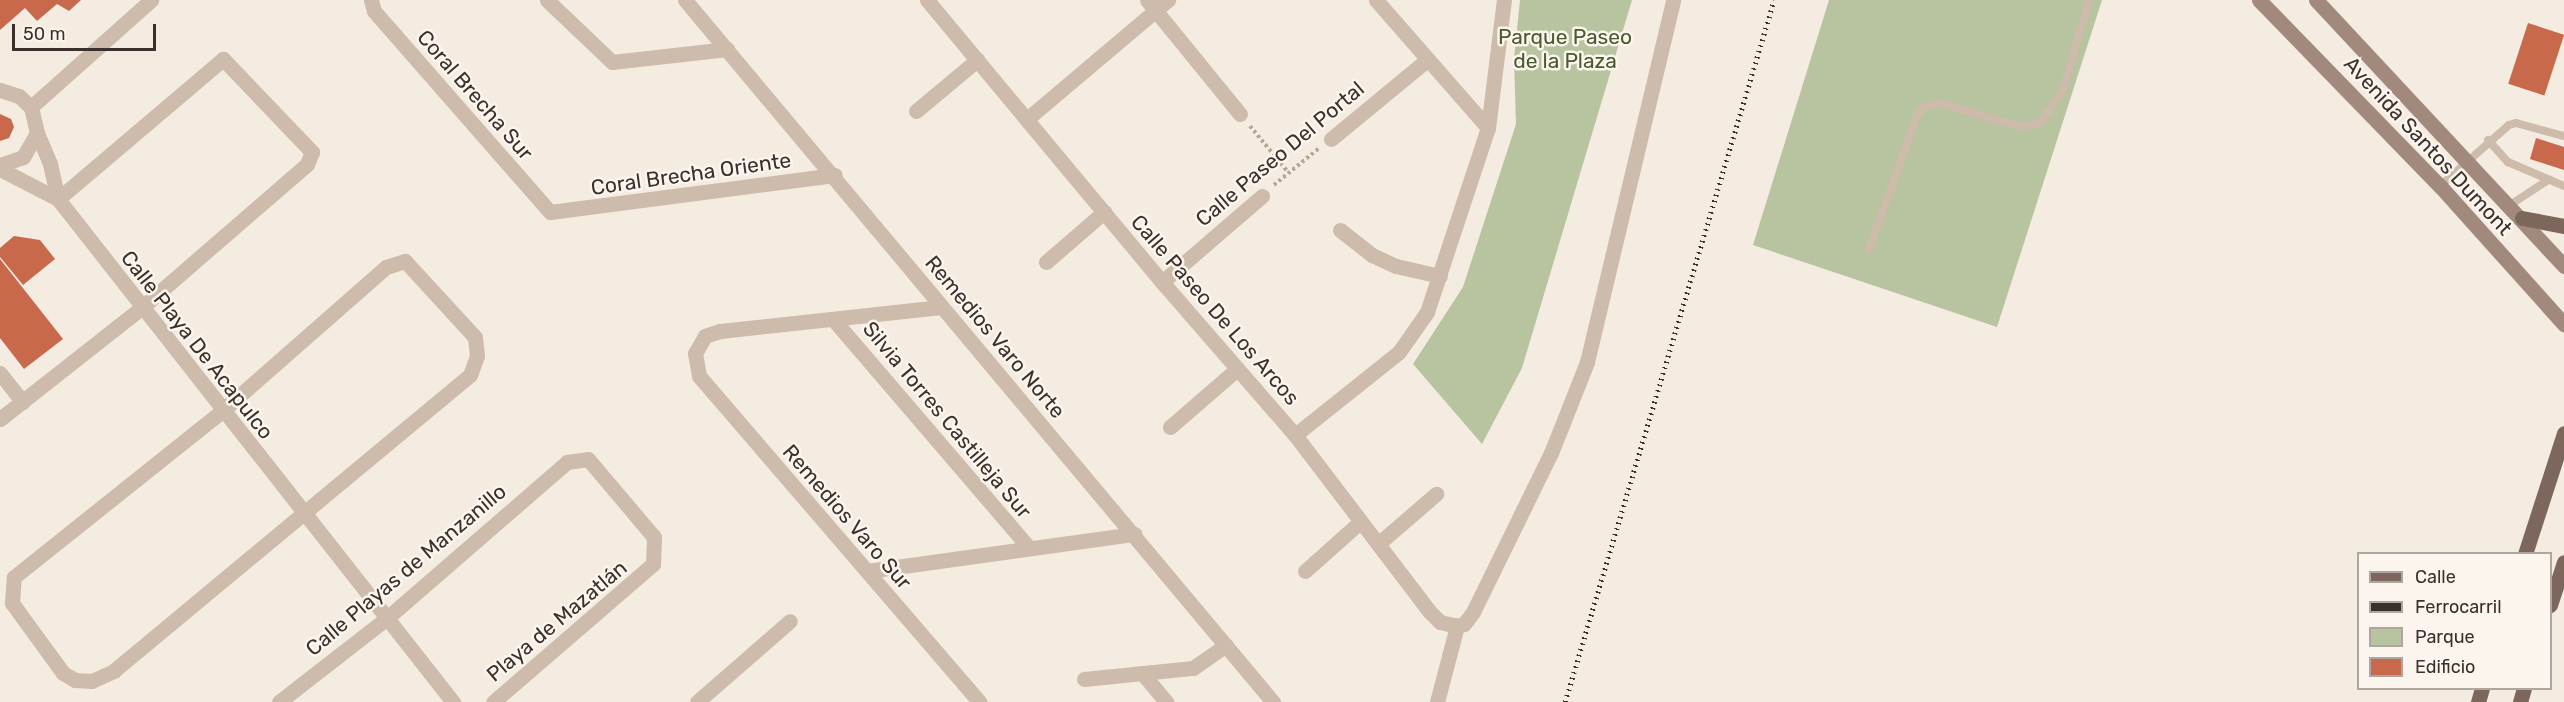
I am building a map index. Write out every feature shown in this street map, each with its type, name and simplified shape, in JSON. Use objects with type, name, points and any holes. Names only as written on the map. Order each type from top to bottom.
[{"type":"main road","name":"Avenida Santos Dumont","points":[[2259,0],[2440,186],[2564,324]]},
{"type":"main road","name":"Avenida Santos Dumont","points":[[2316,0],[2510,205],[2564,266]]},
{"type":"main road","points":[[2522,218],[2564,226]]},
{"type":"main road","points":[[2526,552],[2564,433]]},
{"type":"main road","points":[[2552,599],[2564,562]]},
{"type":"street","points":[[31,107],[151,0]]},
{"type":"street","name":"Coral Brecha Sur","points":[[371,0],[374,11],[546,209],[554,213]]},
{"type":"street","points":[[548,0],[612,62],[727,49]]},
{"type":"street","name":"Remedios Varo Norte","points":[[685,0],[835,175],[941,307],[1134,534],[1272,702]]},
{"type":"street","name":"Calle Paseo De Los Arcos","points":[[927,0],[1162,282],[1295,435],[1435,617],[1457,626]]},
{"type":"street","points":[[1027,119],[1151,5],[1168,0]]},
{"type":"street","points":[[1376,0],[1488,128]]},
{"type":"street","points":[[1295,435],[1398,352],[1426,312],[1488,128],[1504,0]]},
{"type":"street","points":[[1437,702],[1457,626],[1473,612],[1551,453],[1587,362],[1673,0]]},
{"type":"street","points":[[1151,5],[1240,114]]},
{"type":"street","points":[[0,419],[141,308],[312,157],[310,147],[224,58],[58,199]]},
{"type":"street","points":[[916,111],[977,60]]},
{"type":"street","name":"Calle Paseo Del Portal","points":[[1331,139],[1427,60]]},
{"type":"street","points":[[1,90],[19,96],[31,107],[37,133],[51,164],[58,199]]},
{"type":"street","points":[[0,167],[23,157],[37,133]]},
{"type":"street","points":[[0,167],[58,199]]},
{"type":"street","name":"Coral Brecha Oriente","points":[[554,213],[835,175]]},
{"type":"street","name":"Calle Paseo Del Portal","points":[[1162,282],[1262,196]]},
{"type":"street","name":"Calle Playa De Acapulco","points":[[58,199],[303,515],[453,702]]},
{"type":"street","points":[[1046,262],[1104,212]]},
{"type":"street","points":[[1340,230],[1372,255],[1396,266],[1440,276]]},
{"type":"street","points":[[400,261],[412,264],[474,337],[477,356],[470,375],[303,515],[114,671],[92,681],[75,680],[63,673],[12,603],[10,592],[14,577],[222,411],[386,267],[400,261]]},
{"type":"street","points":[[833,318],[941,307]]},
{"type":"street","name":"Remedios Varo Sur","points":[[833,318],[720,331],[705,336],[695,353],[699,376],[979,702]]},
{"type":"street","name":"Silvia Torres Castilleja Sur","points":[[833,318],[1029,548]]},
{"type":"street","points":[[1170,427],[1237,369]]},
{"type":"street","points":[[0,373],[23,402]]},
{"type":"street","name":"Playa de Mazatlán","points":[[493,702],[648,572],[655,558],[654,537],[593,461],[575,459],[558,469]]},
{"type":"street","name":"Calle Playas de Manzanillo","points":[[279,702],[387,618],[558,469]]},
{"type":"street","points":[[1378,544],[1436,494]]},
{"type":"street","points":[[1305,571],[1360,522]]},
{"type":"street","points":[[867,571],[1134,534]]},
{"type":"street","points":[[697,702],[790,621]]},
{"type":"street","points":[[1084,679],[1193,668],[1226,645]]},
{"type":"street","points":[[1142,673],[1166,702]]},
{"type":"lane","points":[[1869,250],[1917,114],[1923,107],[1940,103],[2020,127],[2040,123],[2063,90],[2089,0]]},
{"type":"lane","points":[[2440,186],[2468,163],[2502,127],[2516,123],[2564,136]]},
{"type":"lane","points":[[2488,140],[2508,162],[2564,186]]},
{"type":"lane","points":[[2510,205],[2548,180]]},
{"type":"path","points":[[1240,114],[1288,172]]},
{"type":"path","name":"Calle Paseo Del Portal","points":[[1262,196],[1288,172],[1331,139]]},
{"type":"green space","name":"Parque Paseo de la Plaza","points":[[1520,0],[1632,0],[1522,368],[1482,444],[1413,364],[1463,287],[1516,124],[1514,59]]},
{"type":"green space","points":[[1829,0],[2102,0],[1997,327],[1753,245]]},
{"type":"building","points":[[0,0],[81,0],[69,11],[57,4],[37,21],[25,8],[0,30]]},
{"type":"building","points":[[2528,23],[2564,35],[2544,96],[2508,84]]},
{"type":"building","points":[[0,114],[11,119],[14,127],[9,138],[0,141]]},
{"type":"building","points":[[2536,138],[2564,147],[2564,170],[2530,159]]},
{"type":"building","points":[[14,236],[40,240],[55,259],[23,285],[0,257],[0,248]]},
{"type":"building","points":[[0,259],[63,339],[24,369],[0,338]]},
{"type":"railway","points":[[1565,702],[1774,0]]}]
